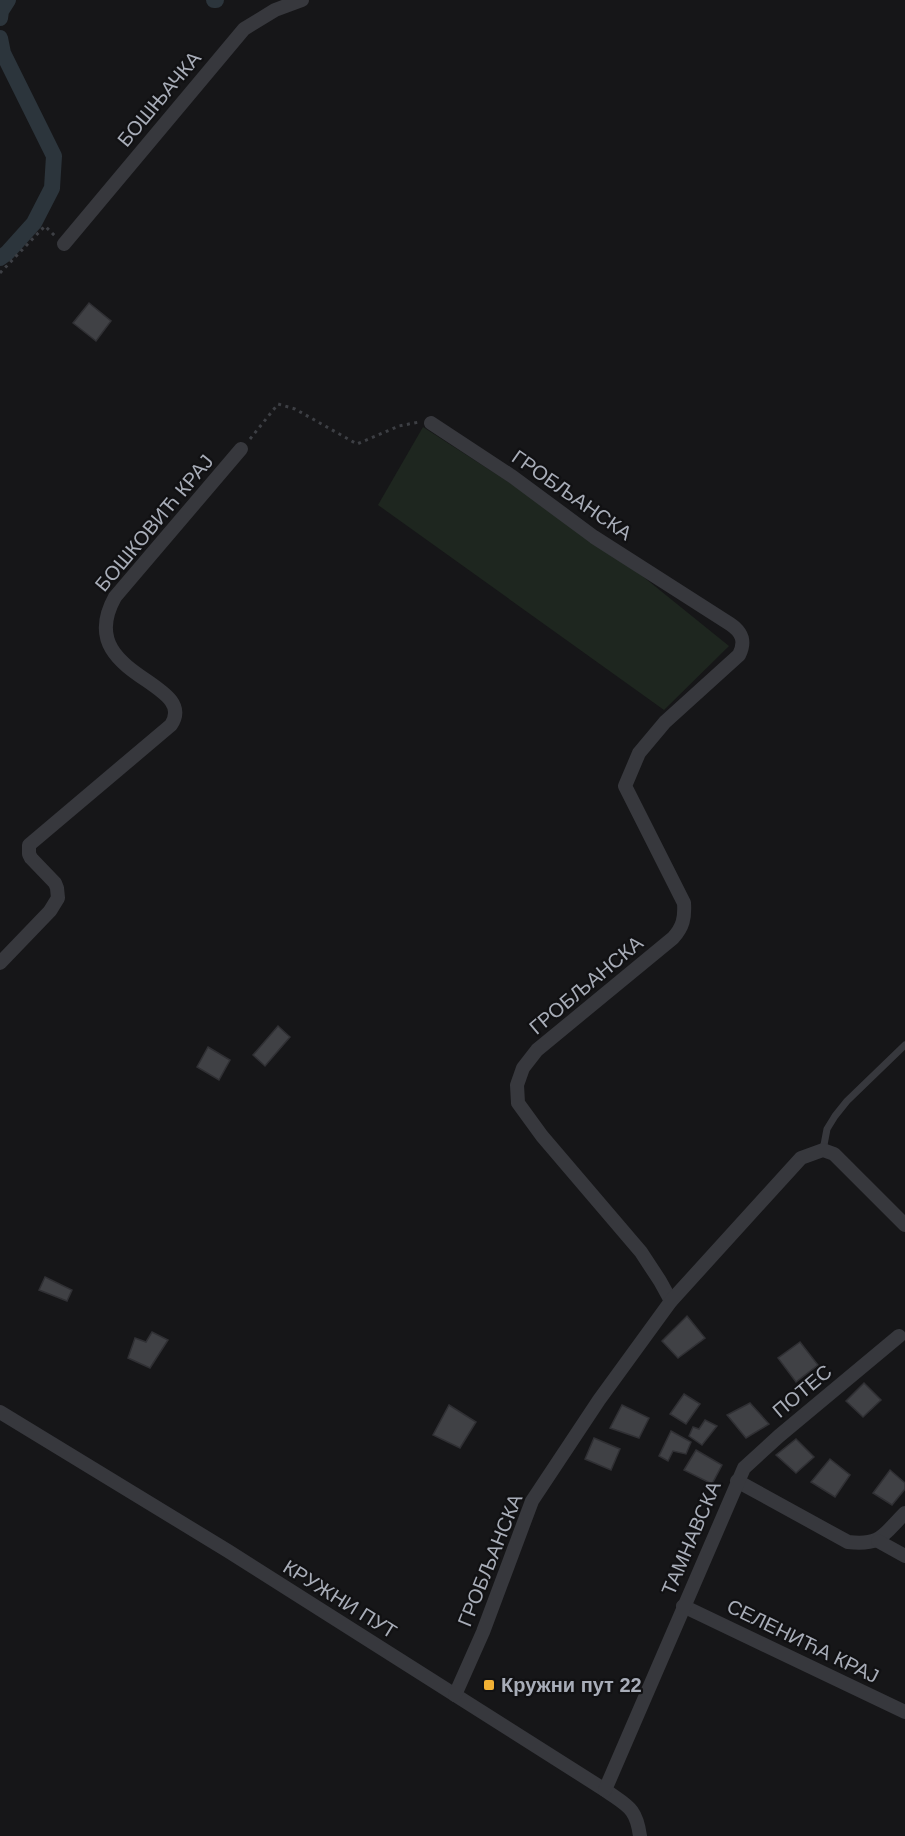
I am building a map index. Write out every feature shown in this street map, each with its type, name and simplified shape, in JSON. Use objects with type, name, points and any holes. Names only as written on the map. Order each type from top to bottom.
[{"type":"street","name":"БОШЊАЧКА","points":[[64,244],[244,29],[275,10],[302,0]]},
{"type":"street","name":"ГРОБЉАНСКА","points":[[432,423],[513,477],[594,537],[730,624],[741,633],[743,639],[739,655],[665,722],[639,753],[625,786],[684,903],[685,917],[681,928],[673,938],[537,1050],[523,1068],[517,1085],[518,1103],[542,1136],[641,1252],[671,1301],[599,1400],[532,1501],[483,1632],[455,1695]]},
{"type":"street","name":"БОШКОВИЋ КРАЈ","points":[[0,963],[50,911],[58,898],[55,883],[31,858],[29,845],[141,751],[174,720],[175,710],[168,696],[122,663],[108,644],[105,626],[107,611],[114,597],[241,449]]},
{"type":"street","points":[[671,1301],[801,1158],[823,1150],[834,1154],[905,1225]]},
{"type":"street","name":"ПОТЕС","points":[[737,1481],[744,1468],[754,1457],[899,1336]]},
{"type":"street","name":"КРУЖНИ ПУТ","points":[[0,1412],[228,1551],[605,1790],[630,1808],[636,1817],[640,1836]]},
{"type":"street","name":"ТАМНАВСКА","points":[[605,1790],[737,1481],[848,1542],[863,1544],[878,1541]]},
{"type":"street","points":[[905,1514],[878,1541],[905,1557]]},
{"type":"street","name":"СЕЛЕНИЋА КРАЈ","points":[[683,1606],[905,1712]]},
{"type":"lane","points":[[823,1150],[827,1130],[835,1116],[847,1101],[905,1045]]},
{"type":"path","points":[[0,273],[45,226],[64,244]]},
{"type":"path","points":[[241,449],[279,404],[295,409],[357,444],[399,426],[418,422],[432,423]]},
{"type":"shaded area","points":[[423,427],[594,537],[729,646],[664,710],[378,505]]},
{"type":"building","points":[[89,303],[111,321],[96,341],[73,323]]},
{"type":"building","points":[[278,1026],[290,1037],[265,1066],[253,1055]]},
{"type":"building","points":[[208,1047],[230,1060],[219,1080],[197,1067]]},
{"type":"building","points":[[45,1277],[72,1290],[67,1301],[39,1290]]},
{"type":"building","points":[[687,1316],[705,1338],[678,1358],[662,1341]]},
{"type":"building","points":[[152,1332],[168,1340],[150,1368],[128,1358],[135,1338],[146,1342]]},
{"type":"building","points":[[800,1342],[818,1365],[796,1382],[778,1358]]},
{"type":"building","points":[[864,1383],[881,1400],[863,1417],[846,1401]]},
{"type":"building","points":[[684,1394],[700,1404],[686,1424],[670,1414]]},
{"type":"building","points":[[750,1403],[769,1424],[746,1438],[727,1415]]},
{"type":"building","points":[[449,1405],[476,1422],[460,1448],[433,1435]]},
{"type":"building","points":[[622,1405],[649,1418],[639,1438],[610,1428]]},
{"type":"building","points":[[705,1420],[717,1426],[702,1445],[689,1436],[693,1427],[699,1429]]},
{"type":"building","points":[[671,1431],[691,1442],[686,1454],[673,1451],[668,1461],[659,1456]]},
{"type":"building","points":[[594,1438],[620,1449],[611,1470],[585,1459]]},
{"type":"building","points":[[796,1439],[814,1457],[796,1473],[776,1455]]},
{"type":"building","points":[[696,1450],[722,1465],[712,1484],[684,1470]]},
{"type":"building","points":[[830,1459],[850,1475],[835,1497],[811,1482]]},
{"type":"building","points":[[890,1470],[905,1483],[905,1489],[892,1505],[873,1493]]},
{"type":"waterway","points":[[0,18],[1,11],[8,0]]},
{"type":"waterway","points":[[0,38],[3,53],[54,156],[52,188],[34,223],[0,258]]},
{"type":"place","name":"Кружни пут 22","points":[[489,1685]]}]
